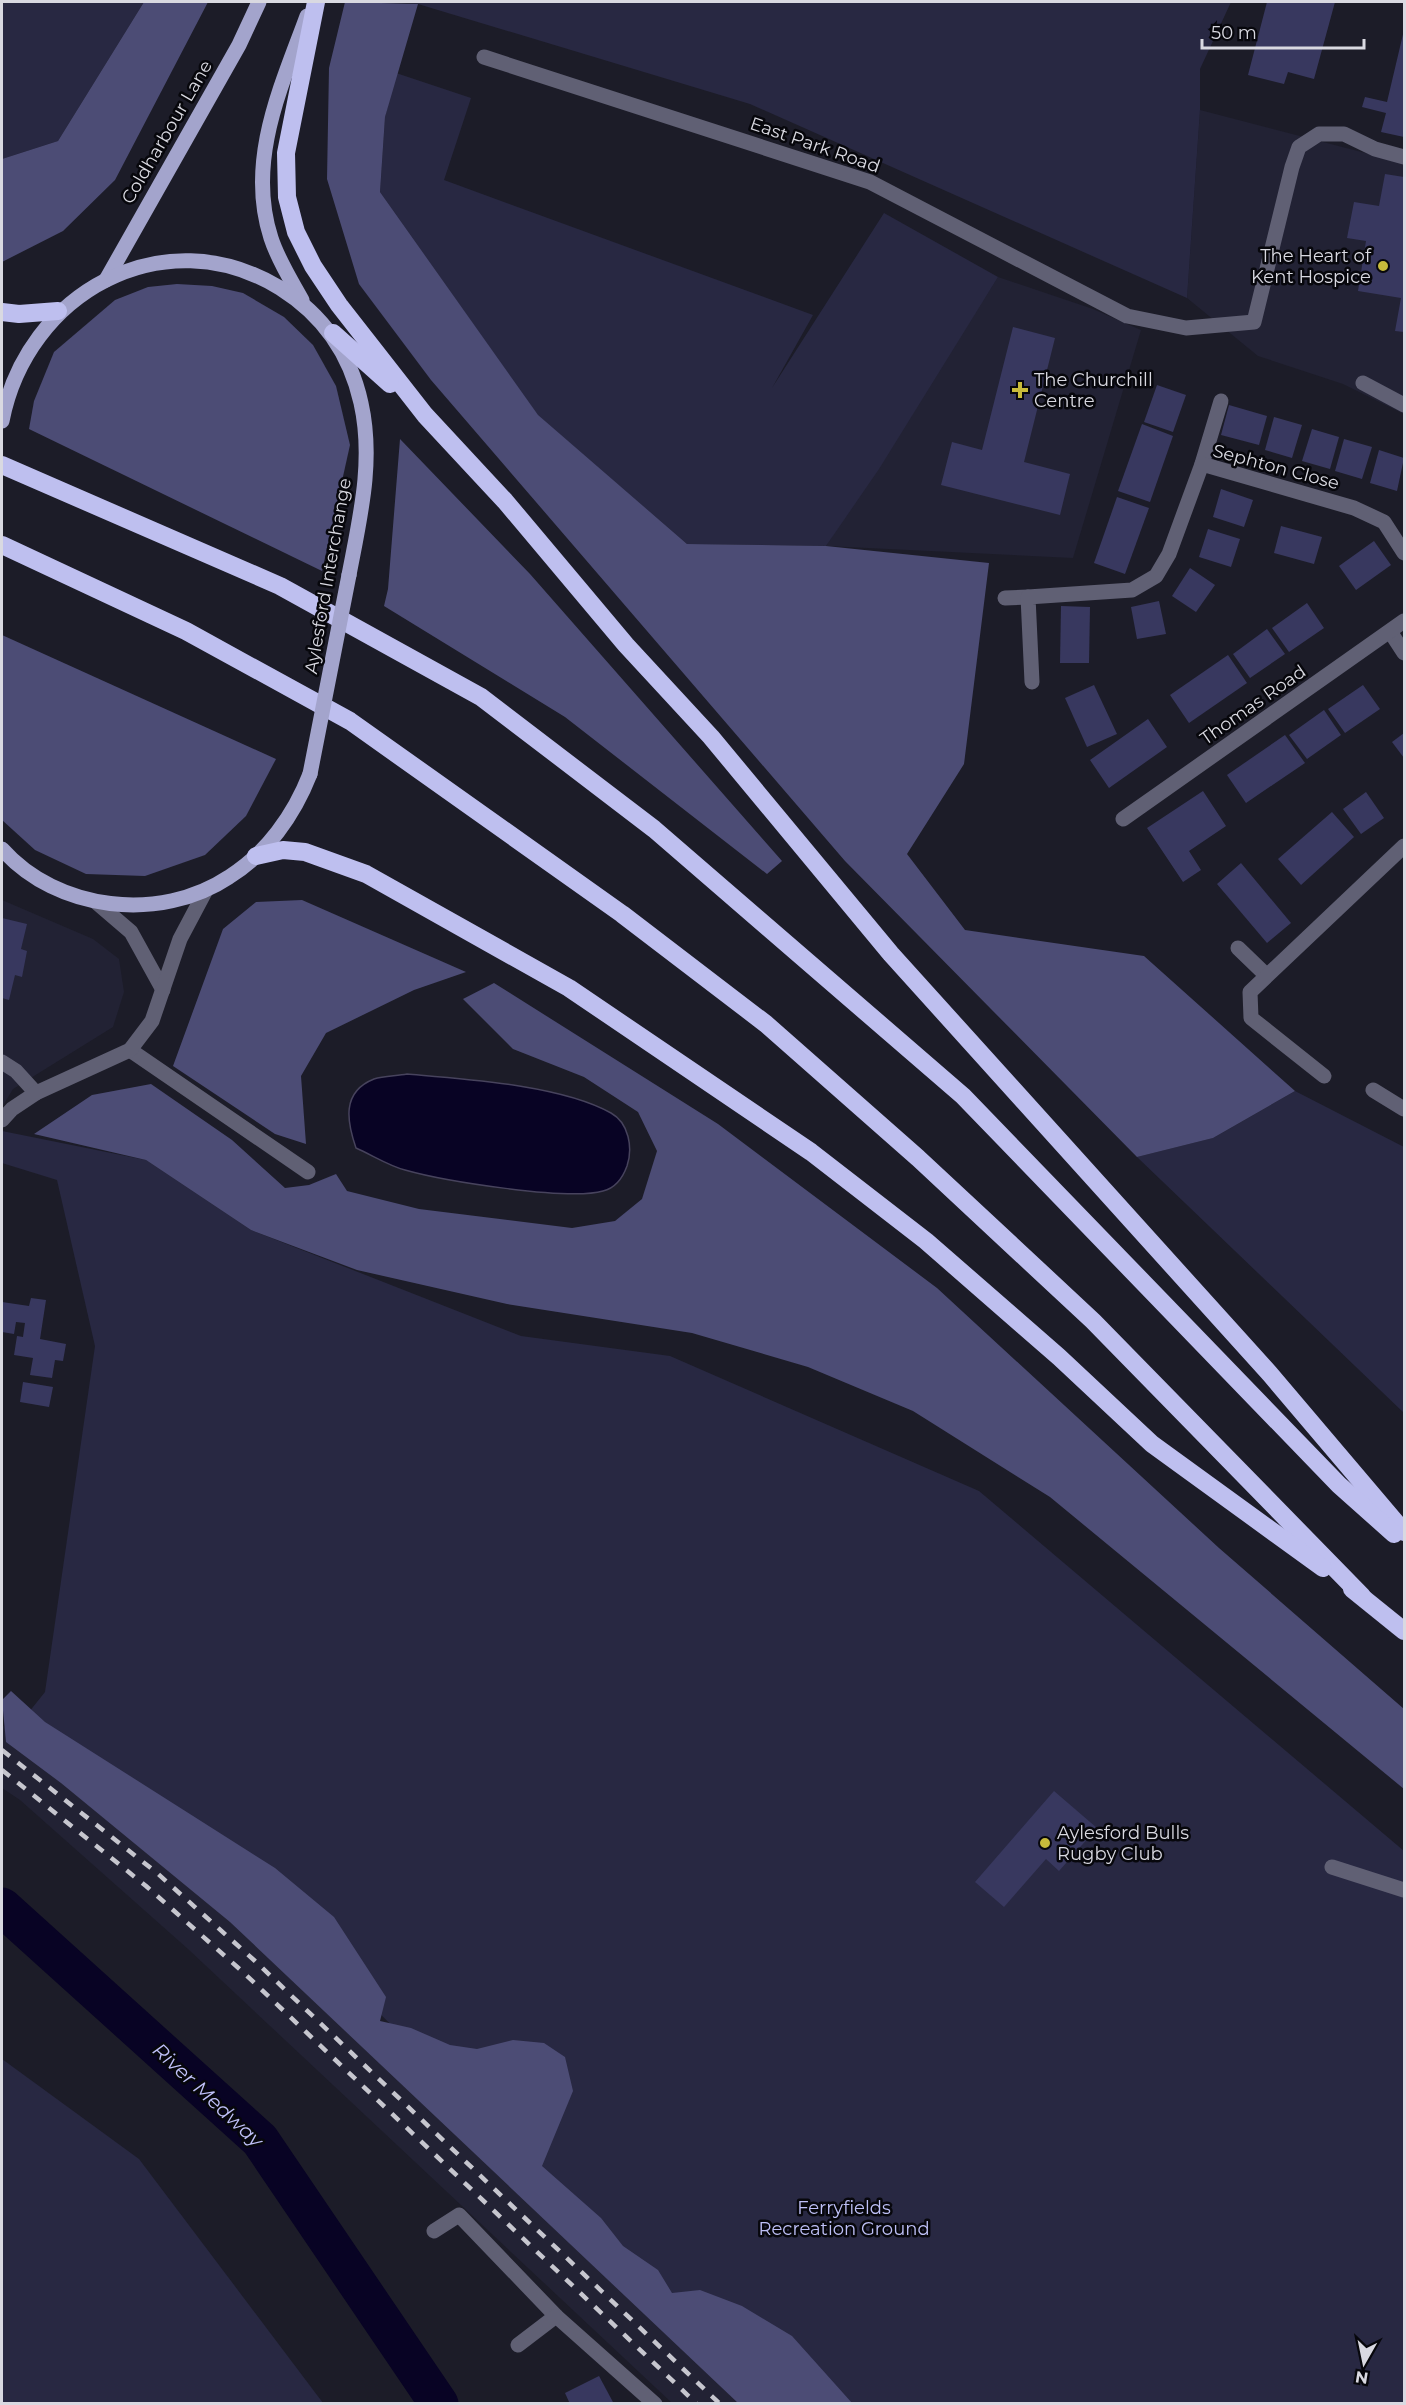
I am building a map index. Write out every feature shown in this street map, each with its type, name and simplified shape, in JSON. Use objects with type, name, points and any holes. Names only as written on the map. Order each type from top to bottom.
[{"type":"highway","points":[[314,2],[286,153],[287,197],[294,223],[312,266],[339,305],[425,415],[505,501],[626,645],[711,737],[891,954],[1270,1374],[1404,1532]]},
{"type":"highway","points":[[2,312],[19,314],[58,311]]},
{"type":"highway","points":[[333,333],[425,415]]},
{"type":"highway","points":[[2,465],[280,585],[481,697],[654,829],[963,1096],[1339,1485],[1404,1544]]},
{"type":"highway","points":[[2,545],[186,632],[350,721],[622,914],[766,1024],[918,1158],[1093,1321],[1362,1596]]},
{"type":"highway","points":[[2,555],[48,566]]},
{"type":"highway","points":[[255,855],[283,850],[305,852],[366,874],[569,988],[820,1159],[926,1241],[1059,1357],[1152,1444],[1362,1596],[1404,1631]]},
{"type":"main road","name":"Coldharbour Lane","points":[[106,280],[239,45],[259,2]]},
{"type":"main road","points":[[303,303],[271,239],[263,207],[262,168],[268,123],[314,2]]},
{"type":"main road","name":"Aylesford Interchange","points":[[2,417],[22,360],[37,335],[58,311],[106,280],[137,268],[170,261],[203,261],[234,267],[264,279],[303,303],[333,333],[351,369],[361,402],[366,433],[367,465],[363,500],[310,774],[300,800],[285,824],[230,877],[206,890],[150,903],[96,902],[62,891],[31,875],[2,849]]},
{"type":"street","name":"East Park Road","points":[[484,57],[870,182],[1126,316],[1186,328],[1254,321],[1299,147],[1319,134],[1344,134],[1374,149],[1404,157]]},
{"type":"street","points":[[1363,383],[1404,405]]},
{"type":"street","points":[[1202,465],[1221,401]]},
{"type":"street","name":"Sephton Close","points":[[1005,597],[1131,590],[1156,576],[1169,554],[1202,465],[1354,508],[1384,522],[1404,552]]},
{"type":"street","points":[[1028,597],[1032,682]]},
{"type":"street","name":"Thomas Road","points":[[1122,819],[1404,621]]},
{"type":"street","points":[[1390,633],[1404,653]]},
{"type":"street","points":[[1324,1076],[1251,1018],[1250,992],[1404,846]]},
{"type":"street","points":[[2,1120],[12,1109],[36,1093],[130,1050],[152,1021],[180,939],[206,890]]},
{"type":"street","points":[[96,902],[131,932],[163,990]]},
{"type":"street","points":[[1238,948],[1266,975]]},
{"type":"street","points":[[130,1050],[308,1172]]},
{"type":"street","points":[[2,1062],[16,1071],[36,1093]]},
{"type":"street","points":[[1372,1090],[1404,1109]]},
{"type":"street","points":[[1332,1868],[1404,1890]]},
{"type":"street","points":[[434,2231],[459,2216],[556,2316],[648,2400]]},
{"type":"street","points":[[518,2345],[556,2316]]},
{"type":"shaded area","points":[[144,2],[208,2],[115,180],[63,231],[2,262],[2,159],[58,141]]},
{"type":"shaded area","points":[[345,2],[418,4],[385,117],[380,192],[538,415],[687,544],[826,546],[989,563],[964,764],[907,854],[965,930],[1144,956],[1295,1091],[1213,1138],[1137,1157],[845,861],[431,380],[359,284],[327,179],[329,68]]},
{"type":"shaded area","points":[[1200,110],[1404,163],[1404,414],[1343,384],[1258,356],[1187,298]]},
{"type":"shaded area","points":[[998,277],[1093,309],[1141,330],[1073,558],[826,546]]},
{"type":"shaded area","points":[[177,284],[212,286],[243,293],[284,317],[313,345],[336,386],[350,445],[322,571],[29,429],[34,401],[54,352],[115,300],[148,287]]},
{"type":"shaded area","points":[[400,439],[530,574],[782,861],[767,874],[565,717],[384,606],[388,589]]},
{"type":"shaded area","points":[[2,635],[276,759],[246,816],[205,855],[145,876],[86,874],[35,850],[2,820]]},
{"type":"shaded area","points":[[2,900],[93,939],[119,959],[124,992],[113,1027],[13,1089],[2,1107]]},
{"type":"shaded area","points":[[302,900],[466,972],[414,990],[326,1033],[301,1076],[306,1144],[275,1134],[173,1066],[223,929],[256,902]]},
{"type":"shaded area","points":[[494,983],[718,1124],[937,1288],[1219,1548],[1404,1709],[1404,1789],[1050,1497],[913,1411],[808,1367],[692,1333],[507,1304],[357,1270],[251,1230],[146,1160],[34,1134],[92,1095],[151,1084],[232,1140],[285,1188],[309,1185],[336,1174],[347,1191],[419,1209],[572,1228],[615,1221],[642,1199],[657,1151],[638,1112],[584,1077],[513,1049],[463,999]]},
{"type":"shaded area","points":[[407,1074],[512,1085],[590,1103],[617,1117],[626,1129],[630,1152],[625,1170],[621,1178],[608,1190],[586,1193],[535,1192],[476,1184],[405,1170],[356,1148],[350,1128],[349,1109],[356,1092],[374,1079]]},
{"type":"shaded area","points":[[11,1691],[45,1722],[275,1868],[334,1917],[386,1997],[380,2021],[411,2028],[450,2045],[477,2049],[513,2040],[544,2043],[565,2057],[573,2091],[542,2166],[601,2218],[623,2246],[658,2270],[672,2293],[700,2290],[742,2306],[792,2336],[852,2403],[738,2403],[230,1922],[61,1783],[6,1742],[2,1700]]},
{"type":"shaded area","points":[[2,1725],[252,1934],[749,2403],[672,2403],[188,1949],[20,1800],[2,1788]]},
{"type":"green space","points":[[2,2],[144,2],[58,141],[2,159]]},
{"type":"green space","points":[[395,2],[1231,2],[1200,69],[1200,110],[1187,298],[750,104],[418,4]]},
{"type":"green space","points":[[396,73],[471,98],[444,180],[813,315],[772,388],[884,213],[998,277],[879,469],[826,546],[687,544],[538,416],[380,192],[385,117]]},
{"type":"green space","points":[[1295,1091],[1404,1147],[1404,1413],[1137,1157],[1213,1138]]},
{"type":"green space","name":"Ferryfields Recreation Ground","points":[[2,1131],[146,1160],[251,1230],[521,1336],[670,1356],[979,1491],[1404,1851],[1404,2403],[770,2403],[259,1893],[13,1732],[45,1692],[95,1346],[57,1180],[2,1163]]},
{"type":"green space","points":[[2,2059],[139,2159],[323,2403],[2,2403]]},
{"type":"building","points":[[1267,2],[1335,2],[1314,79],[1288,72],[1284,84],[1248,75]]},
{"type":"building","points":[[1404,30],[1404,137],[1381,132],[1386,113],[1362,107],[1365,97],[1387,102]]},
{"type":"building","name":"The Heart of Kent Hospice","points":[[1385,174],[1404,177],[1404,332],[1395,331],[1401,298],[1358,291],[1366,241],[1347,238],[1354,202],[1379,206]]},
{"type":"building","name":"The Churchill Centre","points":[[1013,327],[1055,338],[1024,462],[1070,474],[1060,515],[941,485],[952,442],[982,450]]},
{"type":"building","points":[[1157,385],[1186,395],[1173,432],[1144,422]]},
{"type":"building","points":[[1229,405],[1267,416],[1259,445],[1221,435]]},
{"type":"building","points":[[1274,417],[1302,425],[1292,458],[1265,450]]},
{"type":"building","points":[[1142,424],[1173,436],[1150,502],[1118,491]]},
{"type":"building","points":[[1312,429],[1339,437],[1330,469],[1302,461]]},
{"type":"building","points":[[1344,439],[1372,447],[1362,479],[1335,471]]},
{"type":"building","points":[[1379,450],[1404,458],[1397,491],[1370,483]]},
{"type":"building","points":[[1221,489],[1253,500],[1244,527],[1213,517]]},
{"type":"building","points":[[1117,497],[1149,508],[1125,574],[1094,563]]},
{"type":"building","points":[[1281,526],[1322,537],[1314,564],[1274,553]]},
{"type":"building","points":[[1208,529],[1240,539],[1231,567],[1199,557]]},
{"type":"building","points":[[1374,541],[1391,565],[1356,590],[1339,566]]},
{"type":"building","points":[[1190,568],[1215,585],[1196,612],[1172,596]]},
{"type":"building","points":[[1159,601],[1166,634],[1137,639],[1131,607]]},
{"type":"building","points":[[1307,603],[1324,628],[1289,652],[1272,628]]},
{"type":"building","points":[[1061,606],[1090,607],[1089,663],[1060,663]]},
{"type":"building","points":[[1267,629],[1285,654],[1250,678],[1233,654]]},
{"type":"building","points":[[1228,655],[1247,683],[1189,723],[1170,695]]},
{"type":"building","points":[[1094,685],[1117,734],[1087,747],[1065,698]]},
{"type":"building","points":[[1363,685],[1380,709],[1345,733],[1328,709]]},
{"type":"building","points":[[1324,710],[1341,735],[1307,759],[1289,735]]},
{"type":"building","points":[[1148,719],[1167,747],[1109,788],[1090,760]]},
{"type":"building","points":[[1404,733],[1404,758],[1392,742]]},
{"type":"building","points":[[1285,735],[1305,763],[1246,803],[1227,775]]},
{"type":"building","points":[[1203,791],[1226,826],[1189,851],[1201,870],[1183,882],[1147,828]]},
{"type":"building","points":[[1366,792],[1384,818],[1361,834],[1343,809]]},
{"type":"building","points":[[1332,812],[1354,837],[1301,885],[1278,859]]},
{"type":"building","points":[[1241,863],[1291,923],[1267,943],[1217,884]]},
{"type":"building","points":[[2,918],[27,924],[21,949],[27,951],[22,977],[15,975],[9,1000],[2,998]]},
{"type":"building","points":[[31,1298],[46,1300],[40,1339],[66,1344],[63,1361],[55,1360],[52,1378],[30,1375],[33,1358],[14,1355],[17,1336],[23,1337],[25,1323],[16,1322],[14,1334],[2,1332],[2,1302],[29,1306]]},
{"type":"building","points":[[23,1382],[53,1387],[49,1407],[20,1402]]},
{"type":"building","name":"Aylesford Bulls Rugby Club","points":[[1054,1791],[1097,1828],[1059,1871],[1046,1859],[1004,1907],[975,1882]]},
{"type":"building","points":[[599,2376],[614,2404],[570,2404],[565,2393]]},
{"type":"waterway","name":"River Medway","points":[[2,1907],[260,2140],[439,2404]]},
{"type":"railway","points":[[2,1750],[157,1873],[255,1961],[720,2404]]},
{"type":"railway","points":[[2,1770],[146,1886],[244,1973],[697,2404]]},
{"type":"place","name":"The Heart of Kent Hospice","points":[[1383,266]]},
{"type":"place","name":"The Churchill Centre","points":[[1020,390]]},
{"type":"place","name":"Aylesford Bulls Rugby Club","points":[[1045,1843]]}]
